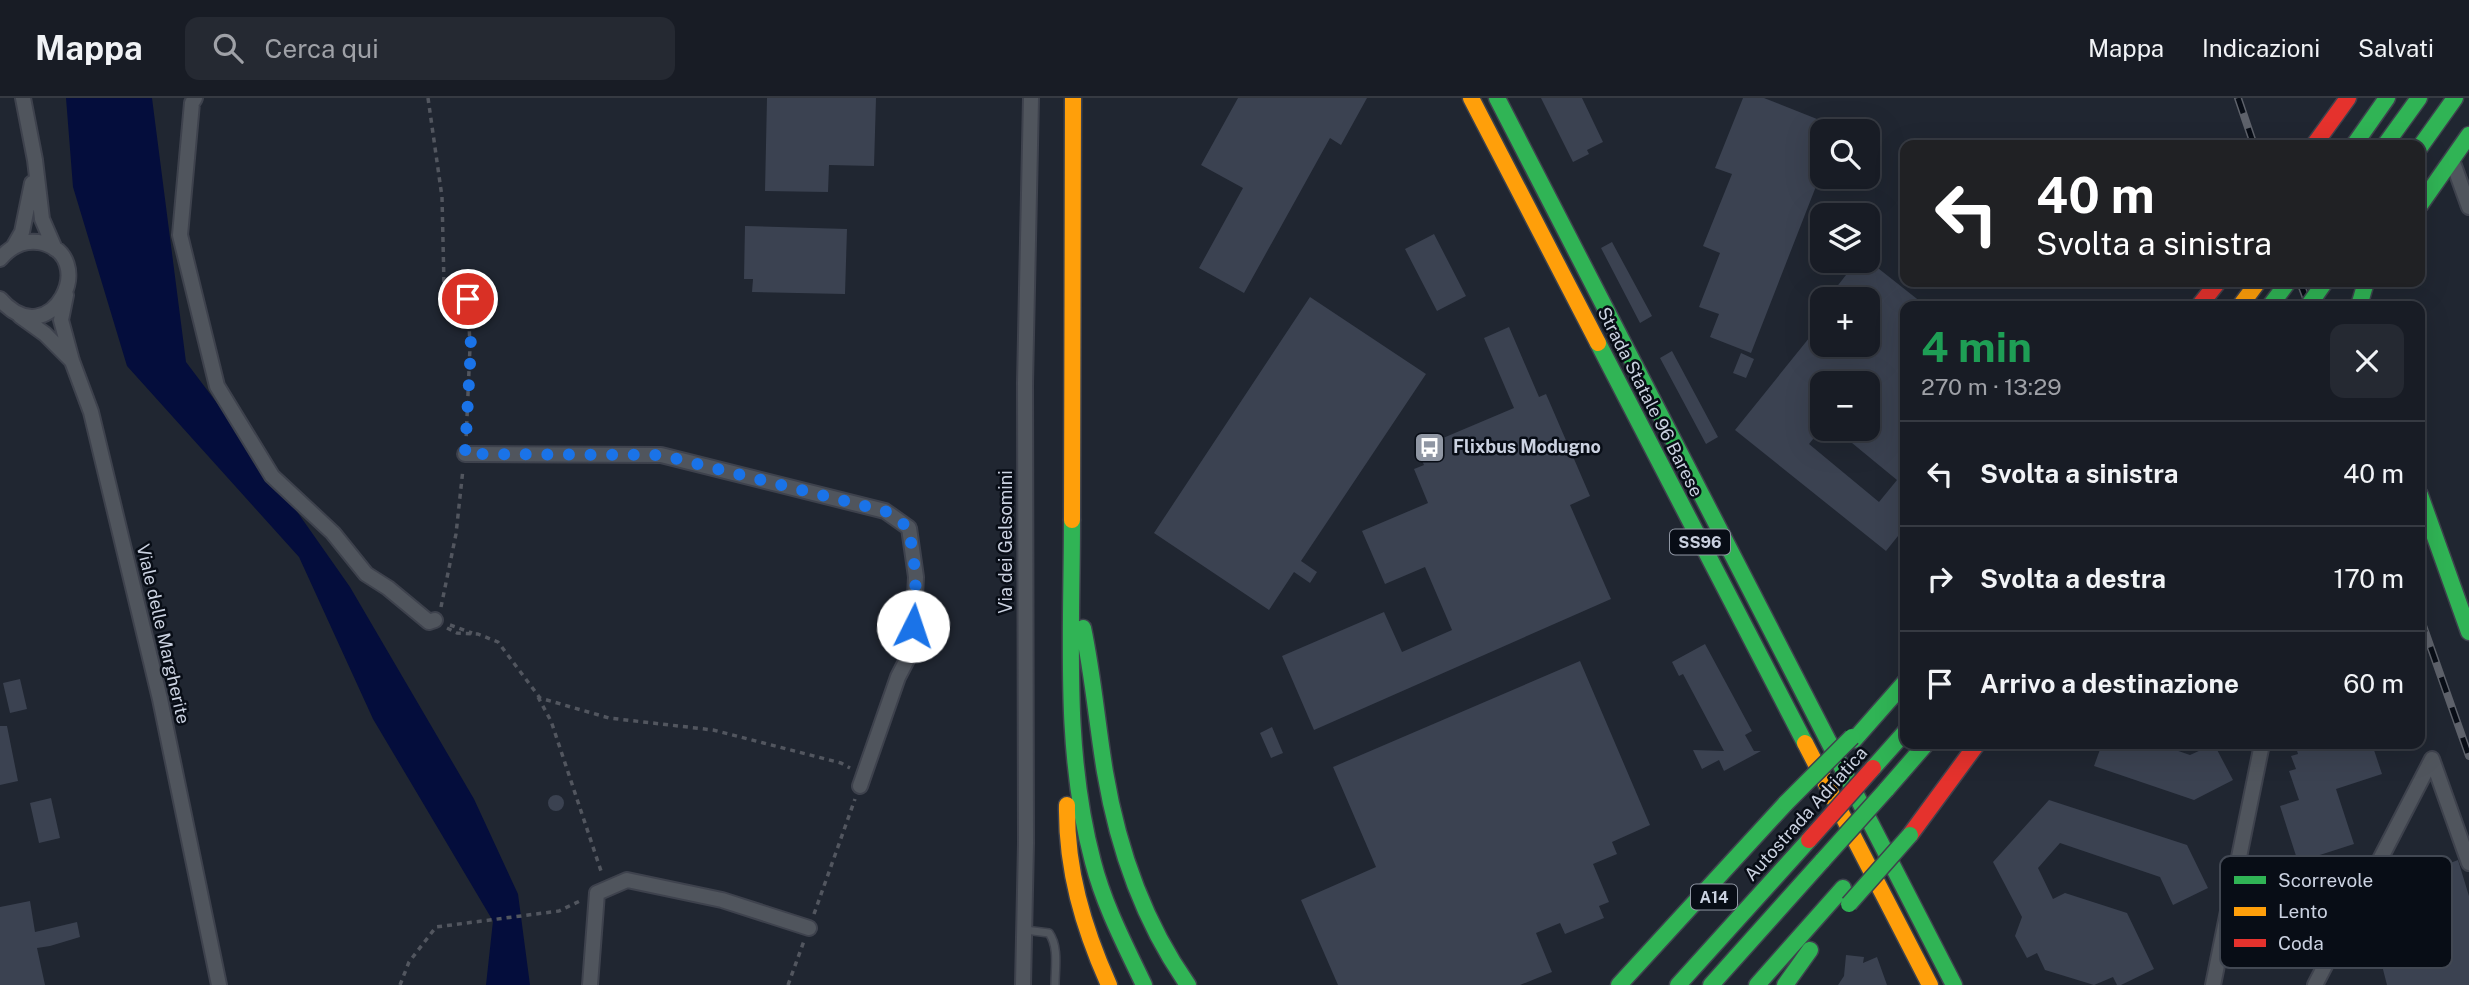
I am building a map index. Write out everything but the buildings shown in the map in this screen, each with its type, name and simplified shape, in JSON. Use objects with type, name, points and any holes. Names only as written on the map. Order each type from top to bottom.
[{"type":"main road","points":[[1076,98],[1072,723],[1066,817],[1072,870],[1095,954],[1109,985]]},
{"type":"main road","name":"Strada Statale 96 Barese","points":[[1471,98],[1930,985]]},
{"type":"main road","name":"Strada Statale 96 Barese","points":[[1497,98],[1954,985]]},
{"type":"main road","points":[[2318,140],[2348,98]]},
{"type":"main road","points":[[2358,140],[2387,98]]},
{"type":"main road","points":[[2389,140],[2419,98]]},
{"type":"main road","points":[[2425,140],[2455,98]]},
{"type":"main road","points":[[2425,198],[2469,135]]},
{"type":"main road","points":[[2203,301],[2214,287]]},
{"type":"main road","points":[[2425,509],[2469,632]]},
{"type":"main road","points":[[1072,583],[1088,650],[1107,784],[1125,855],[1154,930],[1188,985]]},
{"type":"main road","name":"A14","points":[[1636,985],[1789,806],[1900,687]]},
{"type":"main road","points":[[1072,723],[1081,806],[1100,885],[1144,985]]},
{"type":"main road","name":"Autostrada Adriatica","points":[[1678,985],[1900,738]]},
{"type":"main road","points":[[1711,985],[1922,749]]},
{"type":"main road","points":[[1785,985],[1964,749]]},
{"type":"main road","points":[[1757,985],[1843,888],[1905,828],[1973,749]]},
{"type":"main road","points":[[1619,985],[1789,806]]},
{"type":"street","points":[[23,98],[35,160],[42,219],[55,249]]},
{"type":"street","points":[[195,98],[192,103],[180,235],[217,386],[272,476],[333,533],[366,574],[388,588],[429,622],[438,619]]},
{"type":"street","name":"Via dei Gelsomini","points":[[1023,985],[1026,843],[1025,383],[1031,98]]},
{"type":"street","points":[[5,253],[22,232],[35,160]]},
{"type":"street","points":[[2452,160],[2469,207]]},
{"type":"street","points":[[5,253],[35,242],[55,249]]},
{"type":"street","name":"Viale delle Margherite","points":[[55,249],[68,270],[69,282],[61,320],[72,361],[91,412],[160,699],[219,985]]},
{"type":"street","points":[[6,306],[29,316],[40,316],[51,311],[66,295]]},
{"type":"street","points":[[6,306],[45,334],[72,361]]},
{"type":"street","points":[[465,454],[661,455],[885,511],[909,528],[916,577],[912,650],[898,677],[860,786]]},
{"type":"street","points":[[2239,856],[2261,749]]},
{"type":"street","points":[[2382,856],[2432,760],[2469,863]]},
{"type":"street","points":[[590,985],[597,892],[627,880],[722,900],[809,928]]},
{"type":"street","points":[[2213,985],[2220,951]]},
{"type":"street","points":[[2315,985],[2324,968]]},
{"type":"lane","points":[[1024,930],[1049,933],[1052,937],[1055,946],[1055,985]]},
{"type":"path","points":[[400,985],[409,962],[436,927],[559,911],[607,888],[551,721],[533,687],[498,642],[478,634],[457,633],[438,619],[456,534],[465,454],[471,346],[468,299],[446,291],[444,285],[442,197],[428,98]]},
{"type":"path","points":[[538,697],[609,718],[713,730],[841,763],[851,768],[860,786],[788,985]]},
{"type":"shaded area","points":[[66,98],[152,98],[186,362],[272,476],[350,587],[474,799],[518,894],[530,985],[486,985],[493,921],[373,719],[299,557],[127,366],[73,187]]},
{"type":"railway","points":[[2238,98],[2252,140]]},
{"type":"railway","points":[[2302,287],[2307,301]]},
{"type":"railway","points":[[2425,631],[2469,756]]},
{"type":"traffic: fast","points":[[1497,98],[1954,985]]},
{"type":"traffic: fast","points":[[2358,140],[2387,98]]},
{"type":"traffic: fast","points":[[2389,140],[2419,98]]},
{"type":"traffic: fast","points":[[2425,140],[2455,98]]},
{"type":"traffic: fast","points":[[2425,198],[2469,135]]},
{"type":"traffic: fast","points":[[2274,301],[2284,287]]},
{"type":"traffic: fast","points":[[2312,301],[2321,287]]},
{"type":"traffic: fast","points":[[2360,301],[2365,287]]},
{"type":"traffic: fast","points":[[1598,343],[1805,743]]},
{"type":"traffic: fast","points":[[2425,509],[2469,632]]},
{"type":"traffic: fast","points":[[1072,520],[1071,692],[1083,820],[1103,894],[1144,985]]},
{"type":"traffic: fast","points":[[1083,628],[1105,772],[1117,829],[1145,910],[1188,985]]},
{"type":"traffic: fast","points":[[1854,740],[1900,688]]},
{"type":"traffic: fast","points":[[1786,803],[1852,737]]},
{"type":"traffic: fast","points":[[1873,768],[1900,738]]},
{"type":"traffic: fast","points":[[1886,790],[1922,749]]},
{"type":"traffic: fast","points":[[1823,860],[1886,790]]},
{"type":"traffic: fast","points":[[1619,985],[1786,803]]},
{"type":"traffic: fast","points":[[1849,904],[1910,835]]},
{"type":"traffic: fast","points":[[1678,985],[1809,840]]},
{"type":"traffic: fast","points":[[1711,985],[1823,860]]},
{"type":"traffic: fast","points":[[1757,985],[1843,888]]},
{"type":"traffic: fast","points":[[1785,985],[1810,950]]},
{"type":"traffic: slow","points":[[1072,520],[1073,98]]},
{"type":"traffic: slow","points":[[1471,98],[1598,343]]},
{"type":"traffic: slow","points":[[2244,301],[2254,287]]},
{"type":"traffic: slow","points":[[1805,743],[1930,985]]},
{"type":"traffic: slow","points":[[1067,805],[1069,852],[1078,897],[1091,941],[1109,985]]},
{"type":"traffic: jam","points":[[2318,140],[2348,98]]},
{"type":"traffic: jam","points":[[2203,301],[2214,287]]},
{"type":"traffic: jam","points":[[1910,835],[1973,749]]},
{"type":"traffic: jam","points":[[1809,840],[1873,768]]},
{"type":"place","name":"Flixbus Modugno","points":[[1430,447]]},
{"type":"route","points":[[468,299],[471,346],[465,454],[661,455],[885,511],[909,528],[916,577],[913,626]]}]
